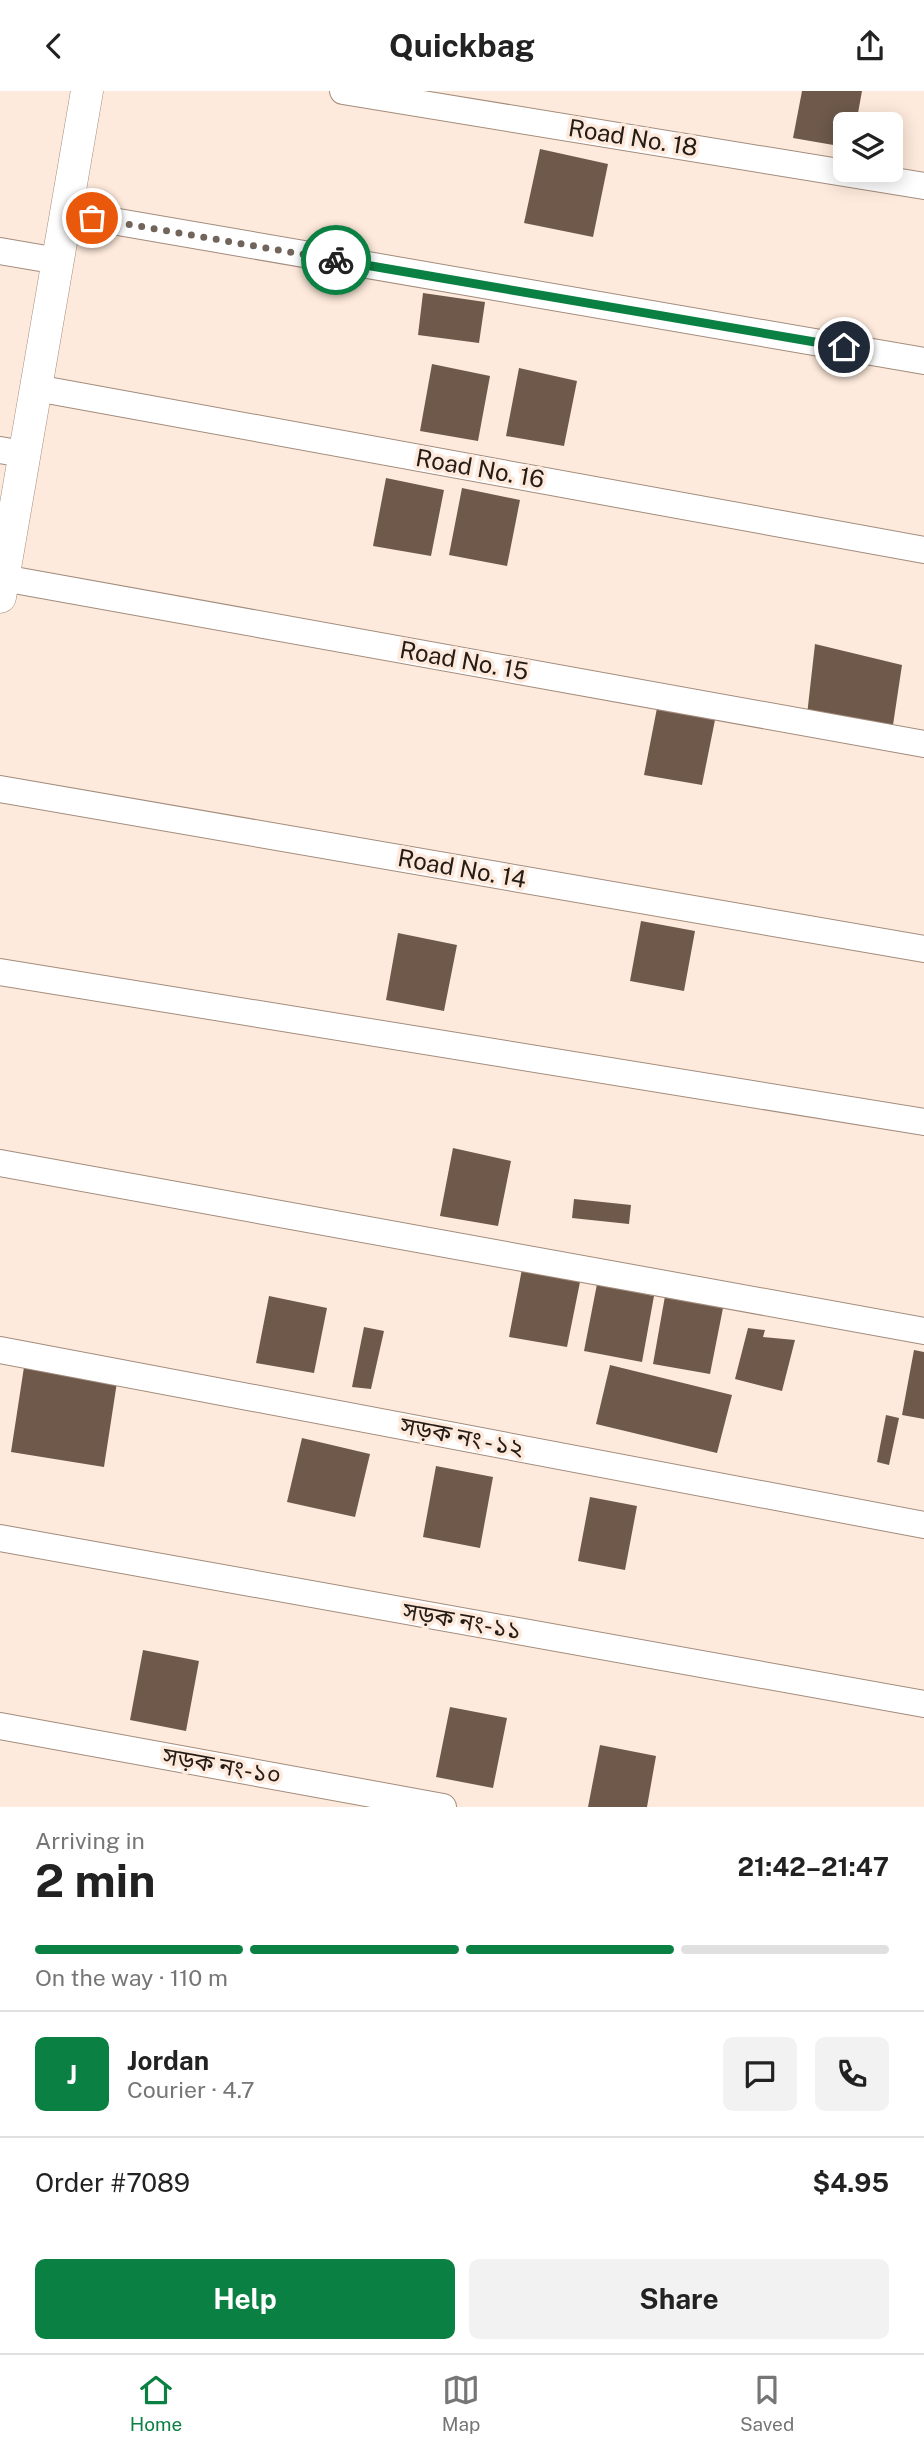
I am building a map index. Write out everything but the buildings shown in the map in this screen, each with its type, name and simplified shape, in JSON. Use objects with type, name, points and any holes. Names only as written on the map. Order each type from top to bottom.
[{"type":"street","name":"Road No. 18","points":[[343,91],[924,185]]},
{"type":"street","points":[[2,587],[12,452],[36,388],[66,213],[83,92]]},
{"type":"street","points":[[66,213],[924,361]]},
{"type":"street","points":[[0,251],[58,261]]},
{"type":"street","name":"Road No. 16","points":[[36,388],[924,549]]},
{"type":"street","name":"Road No. 15","points":[[2,587],[924,744]]},
{"type":"street","name":"Road No. 14","points":[[0,789],[924,949]]},
{"type":"street","points":[[0,972],[924,1122]]},
{"type":"street","points":[[0,1163],[924,1331]]},
{"type":"street","name":"সড়ক নং - ১২","points":[[0,1350],[924,1525]]},
{"type":"street","name":"সড়ক নং-১১","points":[[0,1538],[924,1704]]},
{"type":"street","name":"সড়ক নং-১০","points":[[0,1726],[443,1807]]},
{"type":"way so far","points":[[92,218],[336,260]]},
{"type":"route","points":[[336,260],[844,347]]}]
